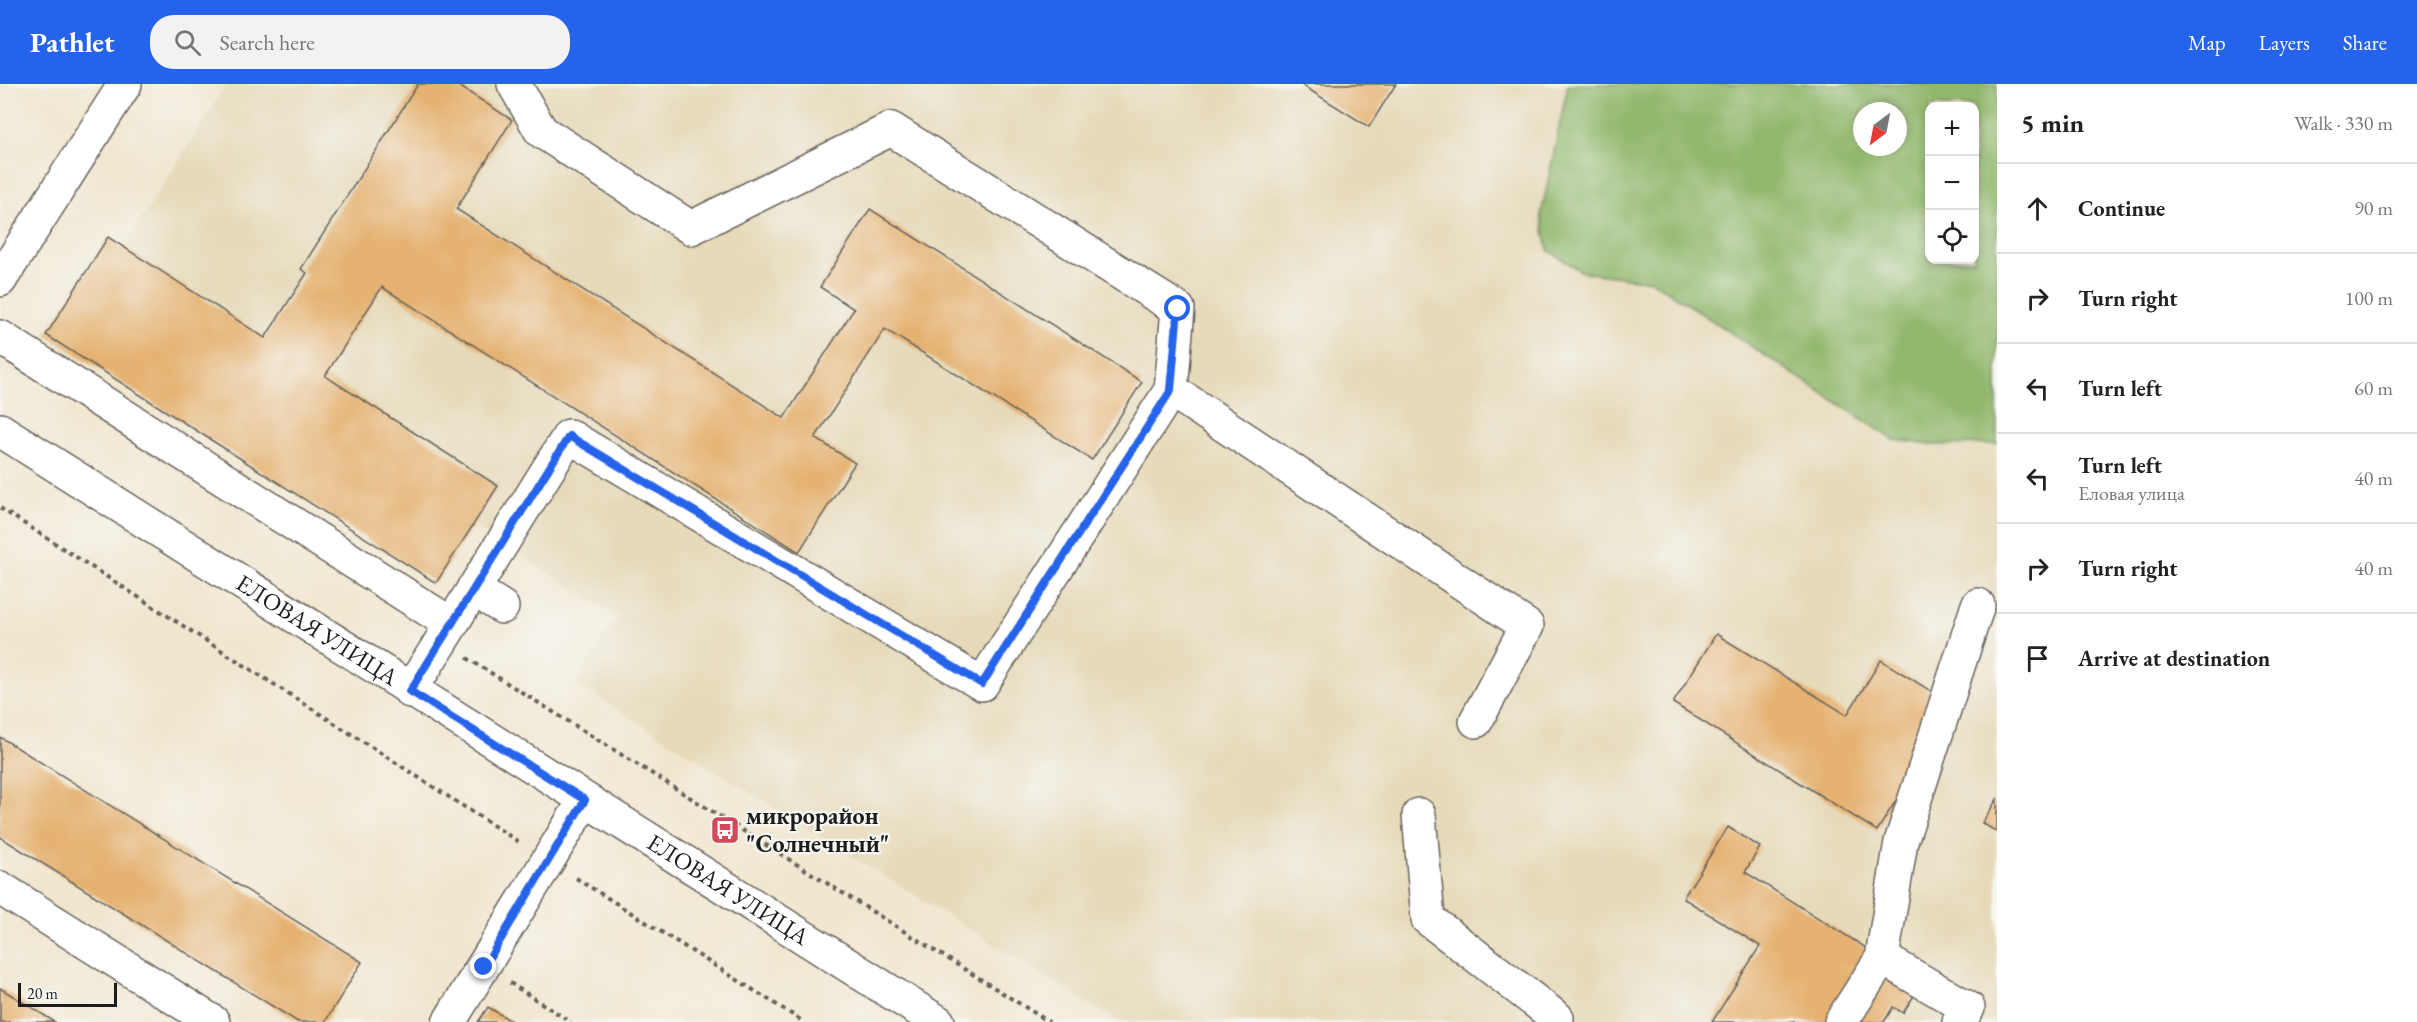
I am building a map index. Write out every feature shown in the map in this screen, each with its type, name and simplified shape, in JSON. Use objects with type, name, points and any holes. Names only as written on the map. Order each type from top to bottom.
[{"type":"main road","points":[[0,280],[125,84]]},
{"type":"main road","points":[[410,691],[569,436],[982,684],[1171,390],[1178,309],[891,129],[691,228],[541,131],[514,84]]},
{"type":"main road","points":[[0,337],[446,633]]},
{"type":"main road","points":[[1171,390],[1527,626],[1476,720]]},
{"type":"main road","name":"ЕЛОВАЯ УЛИЦА","points":[[0,430],[410,691],[938,1022]]},
{"type":"main road","points":[[473,589],[502,607]]},
{"type":"main road","points":[[1841,1022],[1882,958],[1901,842],[1978,605]]},
{"type":"main road","points":[[449,1022],[585,800]]},
{"type":"main road","points":[[1419,815],[1428,919],[1557,1018],[1555,1022]]},
{"type":"main road","points":[[0,888],[213,1022]]},
{"type":"main road","points":[[1882,958],[1968,1008],[1959,1022]]},
{"type":"path","points":[[0,508],[548,861],[804,1022]]},
{"type":"path","points":[[446,633],[1049,1022]]},
{"type":"path","points":[[484,967],[572,1022]]},
{"type":"shaded area","points":[[227,84],[1997,84],[1997,1022],[1118,1022],[575,683],[617,616],[473,525],[436,583],[46,335],[108,237],[124,247]]},
{"type":"green space","points":[[1568,84],[1997,84],[1997,444],[1932,445],[1894,440],[1652,281],[1582,272],[1548,250],[1541,215]]},
{"type":"building","points":[[418,84],[456,84],[512,120],[456,209],[784,418],[854,309],[820,287],[870,209],[1142,382],[1092,460],[885,329],[815,438],[855,463],[799,552],[382,287],[325,376],[498,486],[436,583],[46,335],[108,237],[265,338],[307,273],[301,269]]},
{"type":"building","points":[[1300,84],[1396,84],[1369,127]]},
{"type":"building","points":[[1716,634],[1847,715],[1881,660],[1955,706],[1877,831],[1673,703]]},
{"type":"building","points":[[0,737],[362,962],[325,1022],[298,1022],[0,837]]},
{"type":"building","points":[[1997,799],[1997,832],[1982,823]]},
{"type":"building","points":[[1728,827],[1760,847],[1745,872],[1922,983],[1903,1013],[1893,1007],[1884,1022],[1712,1022],[1760,946],[1683,898]]},
{"type":"building","points":[[0,988],[55,1022],[0,1022]]},
{"type":"building","points":[[488,1007],[513,1022],[478,1022]]},
{"type":"place","name":"микрорайон \"Солнечный\"","points":[[725,830]]},
{"type":"route","points":[[484,967],[585,800],[410,691],[569,436],[982,684],[1171,390],[1178,309]]}]
